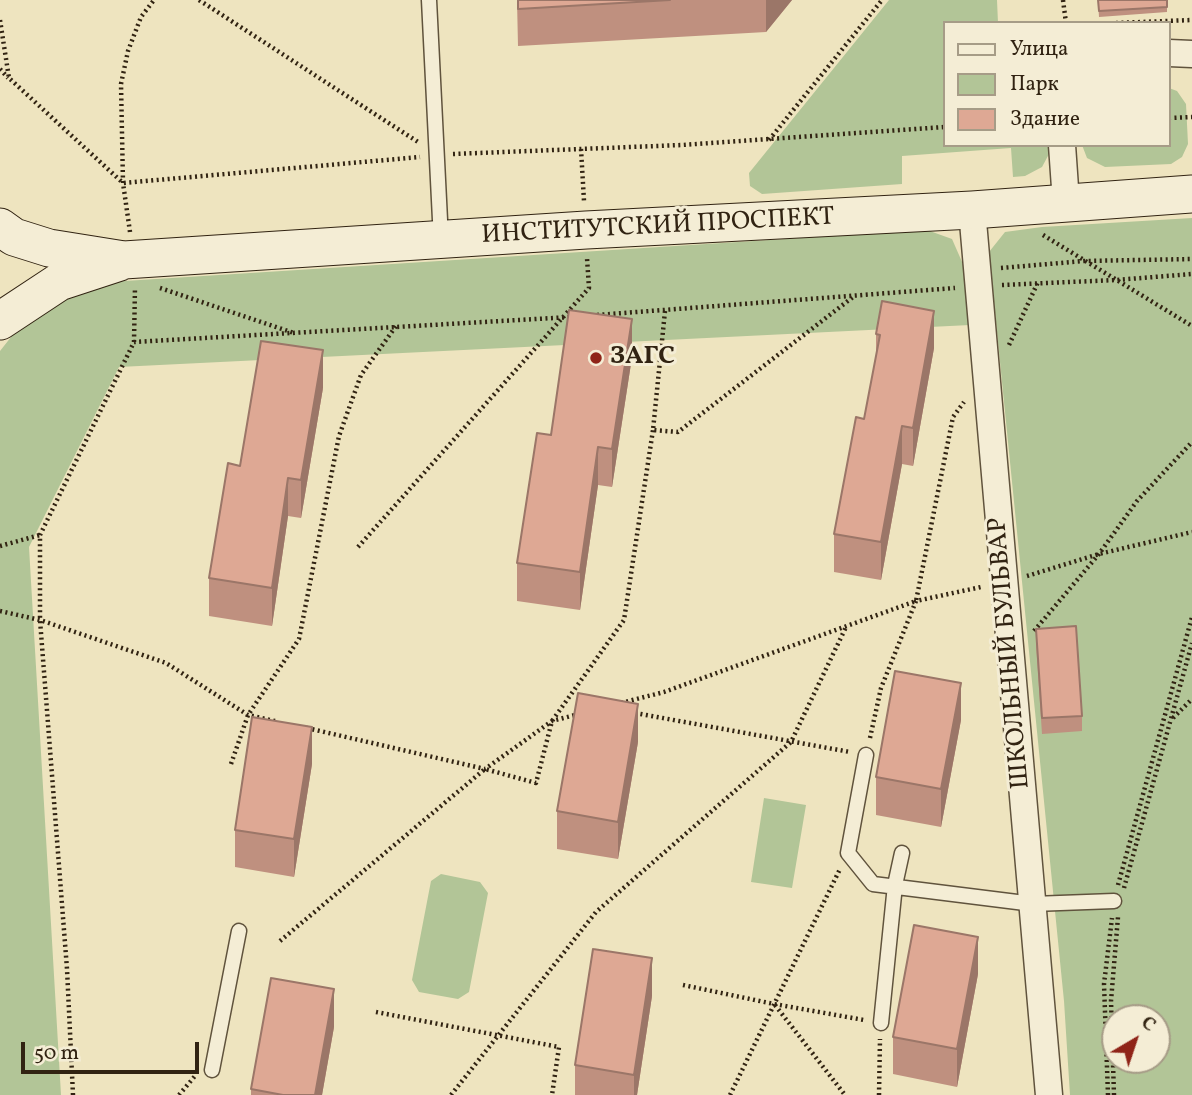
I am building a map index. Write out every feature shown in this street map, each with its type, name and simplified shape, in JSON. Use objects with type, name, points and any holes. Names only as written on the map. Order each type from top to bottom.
[{"type":"main road","name":"ИНСТИТУТСКИЙ ПРОСПЕКТ","points":[[134,265],[586,230],[972,210],[1192,194]]},
{"type":"main road","points":[[0,227],[14,237],[49,248],[134,265]]},
{"type":"main road","points":[[0,321],[59,282],[134,265]]},
{"type":"street","points":[[1171,53],[1192,54]]},
{"type":"street","points":[[1062,147],[1066,202]]},
{"type":"street","name":"ШКОЛЬНЫЙ БУЛЬВАР","points":[[972,210],[1049,1095]]},
{"type":"lane","points":[[429,0],[442,241]]},
{"type":"lane","points":[[866,755],[848,853],[873,884],[1033,904],[1118,899]]},
{"type":"lane","points":[[881,1023],[895,885],[902,853]]},
{"type":"lane","points":[[212,1070],[239,931]]},
{"type":"path","points":[[73,1095],[67,969],[40,620],[40,535],[134,342],[134,265],[123,183],[121,84],[128,51],[141,17],[153,0]]},
{"type":"path","points":[[199,0],[438,155]]},
{"type":"path","points":[[769,140],[882,0]]},
{"type":"path","points":[[1063,0],[1066,21]]},
{"type":"path","points":[[1167,21],[1192,20]]},
{"type":"path","points":[[0,69],[9,78]]},
{"type":"path","points":[[1171,118],[1192,117]]},
{"type":"path","points":[[358,547],[589,288],[581,149]]},
{"type":"path","points":[[1033,229],[1192,326]]},
{"type":"path","points":[[592,316],[853,296],[1084,261],[1192,259]]},
{"type":"path","points":[[134,265],[296,333]]},
{"type":"path","points":[[978,278],[1116,280],[1192,274]]},
{"type":"path","points":[[653,430],[678,432],[853,296]]},
{"type":"path","points":[[280,941],[485,769],[552,721],[624,620],[653,430],[665,311]]},
{"type":"path","points":[[134,342],[579,317]]},
{"type":"path","points":[[231,764],[248,715],[299,639],[339,436],[361,375],[396,326]]},
{"type":"path","points":[[630,712],[866,755],[881,688],[916,601],[953,417],[986,373]]},
{"type":"path","points":[[1029,637],[1099,554],[1136,500],[1192,442]]},
{"type":"path","points":[[618,704],[664,692],[916,601],[1192,532]]},
{"type":"path","points":[[0,546],[40,535]]},
{"type":"path","points":[[0,611],[40,620],[166,663],[248,715],[288,724]]},
{"type":"path","points":[[1108,1095],[1104,984],[1118,899],[1192,617]]},
{"type":"path","points":[[451,1095],[596,912],[791,742],[846,626]]},
{"type":"path","points":[[1114,1095],[1111,1001],[1118,899],[1192,643]]},
{"type":"path","points":[[1162,728],[1192,699]]},
{"type":"path","points":[[552,721],[579,714]]},
{"type":"path","points":[[301,727],[536,783],[552,721]]},
{"type":"path","points":[[730,1095],[848,853]]},
{"type":"path","points":[[682,985],[881,1023],[878,1095]]},
{"type":"path","points":[[774,1004],[845,1095]]},
{"type":"path","points":[[376,1012],[559,1048],[552,1095]]},
{"type":"green space","points":[[889,0],[997,0],[998,21],[944,21],[944,147],[1048,147],[1049,154],[1042,167],[1025,176],[1013,177],[1011,148],[902,156],[902,184],[762,194],[750,186],[749,173]]},
{"type":"green space","points":[[1171,89],[1177,91],[1186,104],[1188,144],[1182,157],[1171,164],[1105,167],[1087,158],[1083,147],[1171,147]]},
{"type":"green space","points":[[1192,218],[1192,1095],[1070,1095],[1064,1001],[989,252],[1005,232],[1042,227]]},
{"type":"green space","points":[[927,230],[952,239],[966,271],[970,325],[119,367],[29,547],[61,1095],[0,1095],[0,351],[19,327],[52,298],[93,283]]},
{"type":"green space","points":[[764,798],[806,805],[792,888],[751,882]]},
{"type":"green space","points":[[441,874],[480,882],[488,893],[469,992],[458,999],[419,992],[412,980],[431,881]]},
{"type":"building","points":[[518,0],[670,0],[518,9]]},
{"type":"building","points":[[1098,0],[1167,0],[1167,7],[1099,11]]},
{"type":"building","points":[[882,301],[934,311],[913,428],[902,426],[881,542],[834,534],[856,417],[864,419],[880,335],[876,334]]},
{"type":"building","points":[[569,310],[632,319],[612,449],[598,447],[580,572],[517,563],[537,433],[551,435]]},
{"type":"building","points":[[261,341],[323,350],[301,480],[288,478],[272,588],[209,578],[228,463],[240,466]]},
{"type":"building","points":[[1076,626],[1082,716],[1042,718],[1036,629]]},
{"type":"building","points":[[895,671],[961,683],[941,789],[876,777]]},
{"type":"building","points":[[578,693],[638,704],[618,822],[557,811]]},
{"type":"building","points":[[252,717],[312,727],[294,839],[235,830]]},
{"type":"building","points":[[914,925],[978,937],[957,1049],[893,1037]]},
{"type":"building","points":[[593,949],[652,958],[634,1075],[575,1065]]},
{"type":"building","points":[[271,978],[334,989],[315,1095],[283,1095],[251,1089]]},
{"type":"place","name":"ЗАГС","points":[[596,358]]}]
